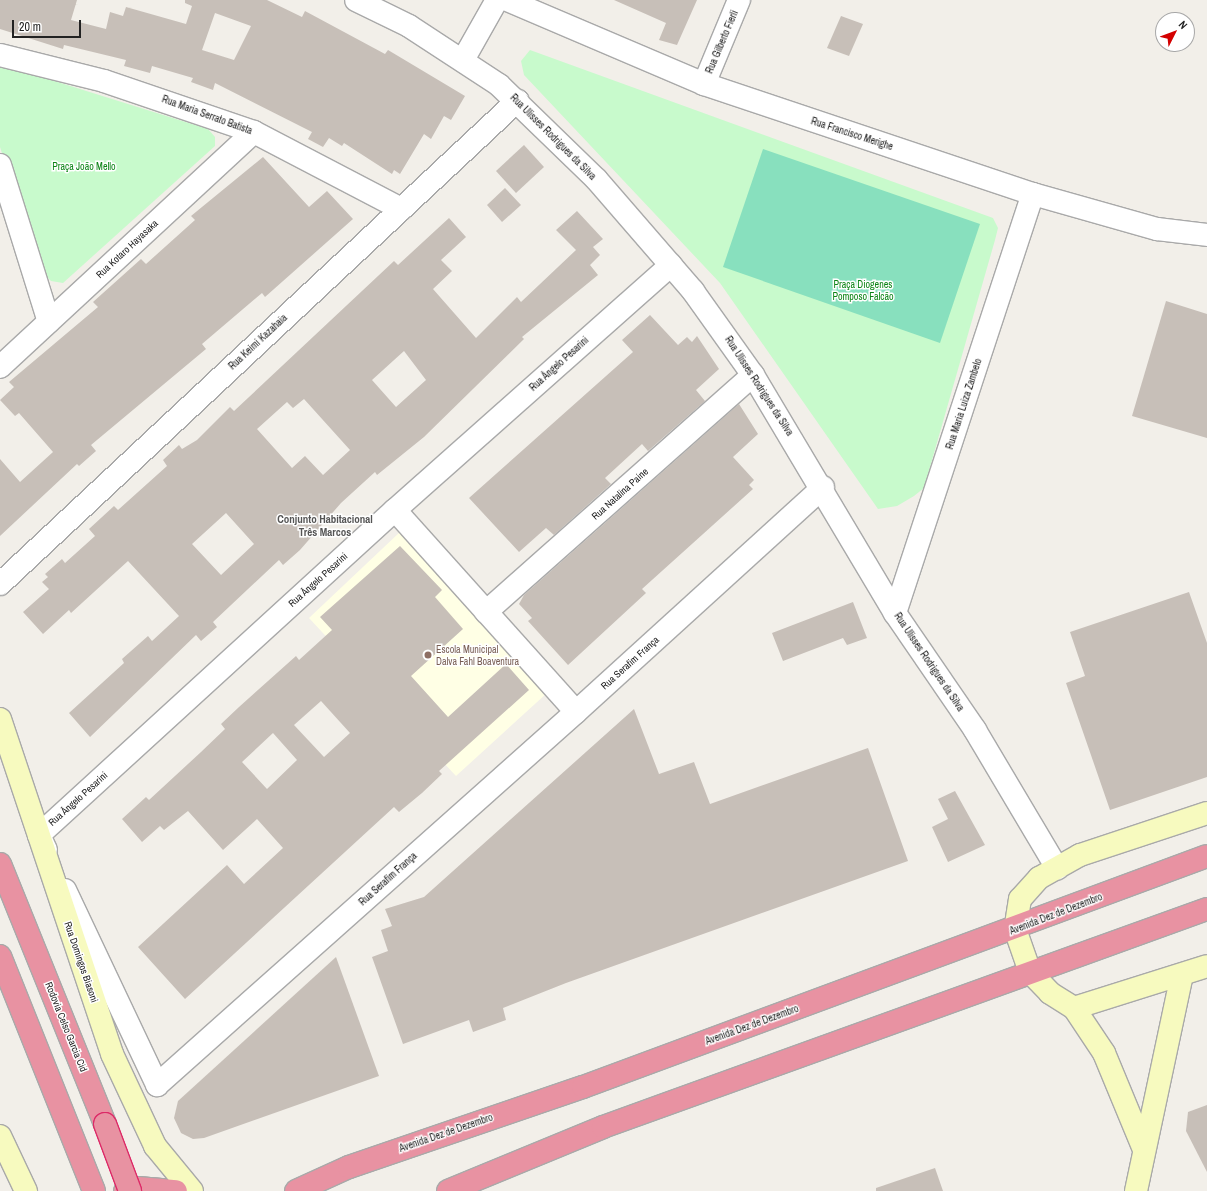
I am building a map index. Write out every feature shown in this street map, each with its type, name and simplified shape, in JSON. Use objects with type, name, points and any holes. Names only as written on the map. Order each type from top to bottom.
[{"type":"highway","name":"Avenida Dez de Dezembro","points":[[296,1191],[349,1167],[583,1087],[1015,929],[1207,856]]},
{"type":"highway","name":"Rodovia Celso Garcia Cid","points":[[0,864],[130,1191]]},
{"type":"highway","points":[[448,1191],[603,1127],[1207,908]]},
{"type":"highway","points":[[0,956],[94,1191]]},
{"type":"highway","points":[[125,1191],[138,1188],[176,1191]]},
{"type":"street","name":"Rua Ulisses Rodrigues da Silva","points":[[356,0],[409,26],[464,60],[517,101],[597,180],[671,265],[753,375],[823,487],[895,613],[975,730],[1057,868]]},
{"type":"street","points":[[464,60],[497,0]]},
{"type":"street","name":"Rua Francisco Merighe","points":[[507,0],[704,84],[1033,194],[1156,229],[1207,235]]},
{"type":"street","name":"Rua Gilberto Fierli","points":[[704,84],[739,0]]},
{"type":"street","name":"Rua Maria Serrato Batista","points":[[0,55],[104,81],[254,132],[401,209]]},
{"type":"street","name":"Rua Keimi Kazahaia","points":[[0,584],[517,101]]},
{"type":"street","name":"Rua Kotaro Hayasaka","points":[[0,367],[254,132]]},
{"type":"street","points":[[0,165],[49,322]]},
{"type":"street","name":"Rua Maria Luiza Zambelo","points":[[895,613],[1033,194]]},
{"type":"street","name":"Rua Ângelo Pesarini","points":[[39,835],[395,510],[671,265]]},
{"type":"street","name":"Rua Natalina Paine","points":[[486,612],[753,375]]},
{"type":"street","name":"Rua Serafim França","points":[[39,835],[157,1085],[576,712],[823,487]]},
{"type":"street","points":[[395,510],[576,712]]},
{"type":"street","name":"Rua Domingos Biasoni","points":[[0,719],[112,1054],[155,1146],[192,1191]]},
{"type":"street","points":[[1143,1147],[1104,1053],[1074,1008],[1050,992],[1030,972],[1015,929],[1020,899],[1030,884],[1080,855],[1207,813]]},
{"type":"street","points":[[1074,1008],[1207,966]]},
{"type":"street","points":[[1136,1191],[1143,1147],[1182,975]]},
{"type":"street","points":[[0,1136],[26,1191]]},
{"type":"shaded area","name":"Escola Municipal Dalva Fahl Boaventura","points":[[400,532],[547,693],[456,776],[309,618]]},
{"type":"green space","name":"Praça Diogenes Pomposo Falcão","points":[[530,50],[993,218],[998,228],[995,240],[924,488],[897,506],[878,509],[720,283],[524,75],[521,61]]},
{"type":"green space","name":"Praça João Mello","points":[[0,64],[208,129],[215,137],[215,146],[63,283],[51,281],[39,269],[0,147]]},
{"type":"green space","points":[[763,149],[980,224],[940,343],[723,267]]},
{"type":"building","points":[[0,0],[77,0],[71,20],[106,29],[110,12],[123,16],[126,7],[186,24],[192,6],[185,3],[185,0],[267,0],[302,17],[305,11],[385,54],[388,50],[465,96],[451,120],[444,116],[431,139],[424,134],[400,174],[394,170],[392,174],[344,143],[342,146],[329,138],[323,147],[308,139],[312,132],[215,83],[213,90],[191,82],[193,78],[152,66],[150,73],[124,66],[126,60],[64,45],[63,49],[0,29]],"holes":[[[215,13],[251,26],[234,60],[202,50]]]},
{"type":"building","points":[[614,0],[697,0],[677,45],[659,40],[666,23]]},
{"type":"building","points":[[841,16],[863,24],[849,56],[827,48]]},
{"type":"building","points":[[524,145],[544,167],[516,193],[496,171]]},
{"type":"building","points":[[263,157],[309,207],[327,191],[353,219],[265,297],[262,293],[202,344],[206,349],[91,445],[96,451],[79,466],[77,464],[0,536],[0,459],[20,482],[53,452],[19,413],[15,416],[0,400],[14,387],[9,382],[98,307],[93,302],[141,259],[146,264],[195,220],[191,216]]},
{"type":"building","points":[[505,188],[521,205],[502,222],[487,205]]},
{"type":"building","points":[[577,211],[603,239],[593,247],[600,255],[590,265],[598,275],[522,337],[524,339],[424,437],[377,475],[375,472],[341,503],[300,550],[283,565],[279,560],[213,622],[217,627],[201,641],[196,635],[90,737],[69,713],[124,663],[122,659],[148,636],[152,641],[179,616],[128,561],[71,613],[69,610],[43,634],[23,612],[49,589],[42,582],[48,577],[45,574],[62,559],[65,563],[95,536],[89,529],[114,506],[118,510],[167,466],[163,460],[179,445],[182,449],[197,440],[230,407],[234,411],[394,261],[398,265],[449,218],[466,237],[441,260],[452,271],[433,289],[476,338],[517,297],[521,302],[576,250],[556,230]],"holes":[[[404,351],[426,380],[396,407],[372,380]],[[304,399],[350,450],[323,475],[305,456],[292,468],[257,429],[287,402],[293,408]],[[226,513],[254,544],[221,575],[192,544]]]},
{"type":"building","points":[[1166,301],[1207,314],[1207,438],[1132,416]]},
{"type":"building","points":[[650,315],[678,345],[687,337],[692,342],[697,336],[719,369],[696,390],[705,401],[648,451],[642,444],[605,478],[611,484],[554,535],[546,528],[519,552],[469,498],[633,352],[622,340]]},
{"type":"building","points":[[739,404],[758,434],[733,457],[754,480],[749,485],[753,489],[642,589],[646,593],[568,665],[528,621],[532,618],[519,604],[524,595]]},
{"type":"building","points":[[400,546],[442,590],[435,597],[463,629],[411,676],[448,717],[506,664],[529,690],[439,771],[442,774],[422,793],[399,812],[394,807],[185,999],[138,947],[227,865],[244,884],[283,848],[257,819],[223,850],[188,811],[164,830],[160,826],[142,842],[122,819],[146,797],[149,800],[201,752],[225,729],[221,724],[239,707],[296,656],[299,660],[332,630],[320,617]],"holes":[[[321,701],[350,733],[324,757],[294,725]],[[273,733],[297,760],[267,789],[242,762]]]},
{"type":"building","points":[[1189,592],[1207,643],[1207,777],[1110,810],[1066,683],[1085,676],[1070,632]]},
{"type":"building","points":[[853,602],[867,638],[847,645],[843,638],[783,661],[772,633]]},
{"type":"building","points":[[634,709],[659,774],[694,762],[710,804],[868,748],[908,861],[566,983],[503,1008],[506,1020],[473,1032],[469,1020],[403,1044],[372,957],[388,951],[381,930],[392,926],[385,909],[424,897]]},
{"type":"building","points":[[955,791],[985,845],[948,862],[932,827],[948,819],[938,799]]},
{"type":"building","points":[[336,957],[379,1076],[204,1138],[193,1139],[181,1133],[174,1118],[178,1101]]},
{"type":"building","points":[[1207,1105],[1207,1172],[1186,1131],[1188,1112]]},
{"type":"building","points":[[935,1168],[943,1191],[876,1191],[876,1188]]},
{"type":"place","name":"Escola Municipal Dalva Fahl Boaventura","points":[[428,655]]},
{"type":"district","name":"Conjunto Habitacional Três Marcos","points":[[325,526]]}]
